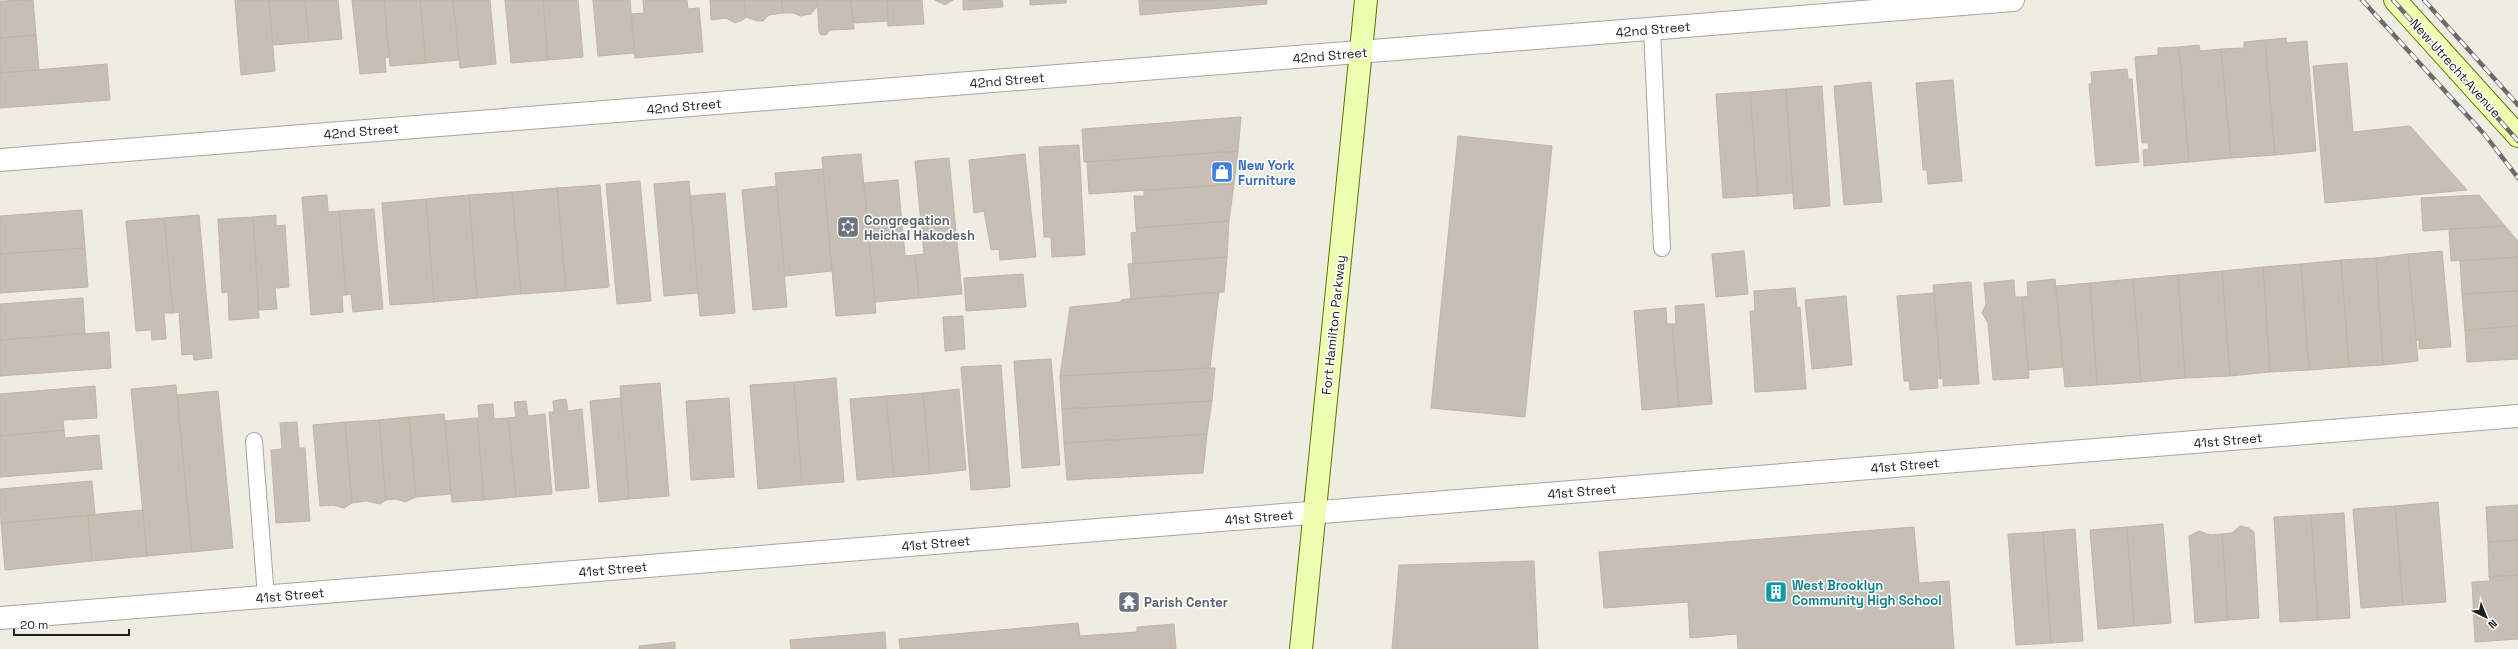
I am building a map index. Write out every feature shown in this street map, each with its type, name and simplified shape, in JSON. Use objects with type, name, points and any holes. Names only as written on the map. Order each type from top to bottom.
[{"type":"main road","name":"Fort Hamilton Parkway","points":[[1300,649],[1366,0]]},
{"type":"main road","name":"New Utrecht Avenue","points":[[2395,0],[2518,136]]},
{"type":"street","name":"42nd Street","points":[[0,160],[2013,0]]},
{"type":"street","name":"41st Street","points":[[0,618],[2518,416]]},
{"type":"lane","points":[[1652,29],[1662,248]]},
{"type":"lane","points":[[254,441],[266,597]]},
{"type":"building","points":[[33,0],[36,35],[0,38],[0,1]]},
{"type":"building","points":[[235,0],[269,0],[275,71],[241,75]]},
{"type":"building","points":[[269,0],[305,0],[309,42],[273,45]]},
{"type":"building","points":[[305,0],[338,0],[342,39],[309,42]]},
{"type":"building","points":[[352,0],[384,0],[389,57],[385,58],[386,72],[360,74]]},
{"type":"building","points":[[384,0],[420,0],[426,63],[390,66]]},
{"type":"building","points":[[420,0],[453,0],[459,60],[426,63]]},
{"type":"building","points":[[453,0],[490,0],[496,64],[460,68]]},
{"type":"building","points":[[505,0],[543,0],[548,60],[511,63]]},
{"type":"building","points":[[543,0],[578,0],[583,57],[548,60]]},
{"type":"building","points":[[593,0],[630,0],[635,53],[598,56]]},
{"type":"building","points":[[643,0],[687,0],[688,9],[699,8],[703,52],[635,58],[631,14],[644,13]]},
{"type":"building","points":[[710,0],[744,0],[746,17],[735,23],[726,18],[711,20]]},
{"type":"building","points":[[744,0],[782,0],[783,13],[769,15],[763,21],[757,21],[746,17]]},
{"type":"building","points":[[782,0],[817,0],[818,5],[811,14],[800,16],[794,13],[783,13]]},
{"type":"building","points":[[817,0],[851,0],[854,29],[830,30],[826,35],[821,35],[819,32]]},
{"type":"building","points":[[851,0],[887,0],[889,21],[853,23]]},
{"type":"building","points":[[887,0],[922,0],[924,24],[888,26]]},
{"type":"building","points":[[935,0],[953,0],[945,5]]},
{"type":"building","points":[[963,0],[1002,0],[1003,7],[963,10]]},
{"type":"building","points":[[1030,0],[1066,0],[1066,3],[1030,5]]},
{"type":"building","points":[[1139,0],[1267,0],[1267,4],[1140,15]]},
{"type":"building","points":[[36,35],[39,70],[0,73],[0,38]]},
{"type":"building","points":[[2286,38],[2287,43],[2307,41],[2316,151],[2275,155],[2265,40]]},
{"type":"building","points":[[2265,40],[2275,155],[2231,158],[2221,49],[2244,48],[2244,42]]},
{"type":"building","points":[[2199,45],[2200,51],[2221,49],[2231,158],[2189,162],[2179,47]]},
{"type":"building","points":[[2179,47],[2189,162],[2144,166],[2143,150],[2149,149],[2148,143],[2142,143],[2135,57],[2158,55],[2158,48]]},
{"type":"building","points":[[2347,63],[2353,132],[2410,126],[2467,190],[2325,203],[2313,66]]},
{"type":"building","points":[[107,64],[110,100],[0,108],[0,73]]},
{"type":"building","points":[[2127,69],[2128,79],[2132,79],[2139,162],[2096,166],[2089,84],[2092,84],[2091,72]]},
{"type":"building","points":[[1953,80],[1962,181],[1928,184],[1927,170],[1923,170],[1916,83]]},
{"type":"building","points":[[1871,82],[1882,202],[1844,205],[1834,86]]},
{"type":"building","points":[[1822,86],[1830,206],[1794,209],[1786,89]]},
{"type":"building","points":[[1786,89],[1793,193],[1758,196],[1750,92]]},
{"type":"building","points":[[1750,92],[1758,196],[1723,198],[1716,94]]},
{"type":"building","points":[[1241,117],[1238,151],[1084,162],[1082,129]]},
{"type":"building","points":[[1458,136],[1552,146],[1525,417],[1431,408]]},
{"type":"building","points":[[1079,145],[1085,255],[1052,257],[1051,237],[1044,237],[1039,147]]},
{"type":"building","points":[[1238,151],[1234,184],[1089,194],[1087,162]]},
{"type":"building","name":"Congregation Heichal Hakodesh","points":[[861,154],[876,313],[836,316],[822,157]]},
{"type":"building","points":[[1025,154],[1036,257],[1000,260],[999,249],[991,250],[984,211],[974,213],[969,160]]},
{"type":"building","points":[[949,158],[962,294],[919,298],[915,255],[924,254],[915,161]]},
{"type":"building","points":[[823,169],[832,271],[785,276],[775,173]]},
{"type":"building","points":[[898,180],[905,256],[915,255],[919,298],[875,302],[864,183]]},
{"type":"building","points":[[640,181],[651,301],[617,304],[606,184]]},
{"type":"building","points":[[689,181],[698,293],[664,296],[654,184]]},
{"type":"building","points":[[1234,184],[1229,221],[1136,228],[1134,196],[1144,196],[1144,191]]},
{"type":"building","points":[[600,185],[609,287],[566,291],[557,188]]},
{"type":"building","points":[[777,186],[787,307],[753,310],[742,190]]},
{"type":"building","points":[[557,188],[566,291],[521,294],[512,192]]},
{"type":"building","points":[[512,192],[521,294],[477,298],[469,195]]},
{"type":"building","points":[[725,193],[735,313],[700,316],[690,196]]},
{"type":"building","points":[[327,195],[328,212],[339,211],[346,295],[342,295],[343,312],[311,315],[302,197]]},
{"type":"building","points":[[469,195],[477,298],[434,302],[426,199]]},
{"type":"building","points":[[2479,195],[2505,226],[2423,231],[2421,198]]},
{"type":"building","points":[[426,199],[434,302],[390,305],[382,203]]},
{"type":"building","points":[[374,209],[383,309],[353,312],[351,294],[346,295],[339,211]]},
{"type":"building","points":[[82,210],[85,248],[0,254],[0,216]]},
{"type":"building","points":[[199,215],[212,358],[194,360],[193,354],[182,355],[179,312],[173,313],[164,218]]},
{"type":"building","points":[[276,215],[276,226],[285,225],[289,287],[275,288],[277,309],[259,310],[253,217]]},
{"type":"building","points":[[253,217],[259,318],[229,320],[228,292],[222,293],[218,219]]},
{"type":"building","points":[[164,218],[173,313],[164,313],[166,339],[152,340],[151,330],[136,331],[126,221]]},
{"type":"building","points":[[1229,221],[1227,257],[1133,264],[1131,233],[1137,232],[1136,228]]},
{"type":"building","points":[[2505,226],[2518,241],[2518,257],[2451,261],[2449,229]]},
{"type":"building","points":[[85,248],[88,287],[0,293],[0,254]]},
{"type":"building","points":[[1744,251],[1748,294],[1716,297],[1712,254]]},
{"type":"building","points":[[2442,251],[2451,347],[2419,349],[2419,340],[2416,340],[2408,254]]},
{"type":"building","points":[[2408,254],[2418,361],[2383,365],[2376,258]]},
{"type":"building","points":[[1227,257],[1224,292],[1131,299],[1128,264]]},
{"type":"building","points":[[2518,257],[2518,291],[2462,294],[2460,261]]},
{"type":"building","points":[[2376,258],[2383,365],[2349,367],[2341,260]]},
{"type":"building","points":[[2341,260],[2349,367],[2309,370],[2301,264]]},
{"type":"building","points":[[2301,264],[2309,370],[2270,372],[2263,267]]},
{"type":"building","points":[[2263,267],[2270,372],[2230,376],[2222,271]]},
{"type":"building","points":[[2222,271],[2230,376],[2185,378],[2178,275]]},
{"type":"building","points":[[1023,274],[1026,307],[966,311],[964,278]]},
{"type":"building","points":[[2178,275],[2185,378],[2141,382],[2133,279]]},
{"type":"building","points":[[2055,279],[2063,367],[2028,370],[2022,297],[2028,296],[2027,282]]},
{"type":"building","points":[[2133,279],[2141,382],[2097,385],[2090,283]]},
{"type":"building","points":[[2014,280],[2015,297],[2022,297],[2029,378],[1993,380],[1988,323],[1982,313],[1986,304],[1984,283]]},
{"type":"building","points":[[1971,282],[1979,384],[1943,386],[1943,378],[1941,379],[1933,285]]},
{"type":"building","points":[[2090,283],[2097,385],[2065,387],[2056,286]]},
{"type":"building","points":[[1795,288],[1797,308],[1800,307],[1806,389],[1755,392],[1750,311],[1755,311],[1754,291]]},
{"type":"building","points":[[2518,291],[2518,326],[2465,330],[2462,294]]},
{"type":"building","points":[[1219,292],[1210,368],[1060,376],[1070,307],[1121,302],[1121,300],[1127,299]]},
{"type":"building","points":[[1934,293],[1941,379],[1937,378],[1938,388],[1910,390],[1909,381],[1904,381],[1897,296]]},
{"type":"building","points":[[1846,296],[1852,365],[1812,369],[1805,300]]},
{"type":"building","points":[[83,298],[85,333],[0,340],[0,304]]},
{"type":"building","points":[[1704,304],[1712,404],[1679,407],[1672,324],[1676,324],[1675,306]]},
{"type":"building","points":[[1666,308],[1667,324],[1672,324],[1679,407],[1642,410],[1634,311]]},
{"type":"building","points":[[963,316],[965,349],[945,351],[943,317]]},
{"type":"building","points":[[2518,326],[2518,359],[2467,362],[2465,330]]},
{"type":"building","points":[[109,332],[111,368],[0,376],[0,340]]},
{"type":"building","points":[[1051,359],[1060,465],[1022,468],[1014,361]]},
{"type":"building","points":[[1001,365],[1010,487],[971,490],[961,367]]},
{"type":"building","points":[[1215,368],[1212,401],[1062,409],[1060,376]]},
{"type":"building","points":[[836,378],[844,482],[802,485],[794,382]]},
{"type":"building","points":[[794,382],[802,485],[758,489],[750,385]]},
{"type":"building","points":[[660,383],[669,496],[629,499],[620,386]]},
{"type":"building","points":[[176,385],[192,552],[147,556],[131,389]]},
{"type":"building","points":[[95,386],[97,418],[63,420],[64,430],[0,436],[0,394]]},
{"type":"building","points":[[959,389],[966,470],[930,474],[923,393]]},
{"type":"building","points":[[218,391],[233,548],[192,552],[177,395]]},
{"type":"building","points":[[923,393],[930,474],[894,477],[886,396]]},
{"type":"building","points":[[886,396],[894,477],[857,480],[850,399]]},
{"type":"building","points":[[621,398],[629,499],[599,502],[590,401]]},
{"type":"building","points":[[729,398],[734,477],[691,480],[686,401]]},
{"type":"building","points":[[566,399],[568,411],[582,409],[589,488],[556,491],[549,412],[554,412],[553,401]]},
{"type":"building","points":[[526,401],[528,416],[545,414],[552,494],[516,497],[508,418],[516,417],[514,402]]},
{"type":"building","points":[[1212,401],[1207,434],[1064,443],[1062,409]]},
{"type":"building","points":[[493,404],[494,419],[508,418],[516,497],[484,500],[477,418],[479,418],[478,405]]},
{"type":"building","points":[[444,414],[451,494],[416,497],[409,417]]},
{"type":"building","points":[[409,417],[416,497],[405,502],[396,499],[386,500],[379,420]]},
{"type":"building","points":[[477,418],[484,500],[452,502],[445,421]]},
{"type":"building","points":[[379,420],[386,500],[380,504],[366,501],[352,503],[345,422]]},
{"type":"building","points":[[297,422],[299,448],[305,448],[310,521],[276,523],[271,450],[282,449],[280,423]]},
{"type":"building","points":[[345,422],[352,503],[344,508],[333,505],[320,506],[313,425]]},
{"type":"building","points":[[64,430],[65,438],[99,435],[102,469],[0,477],[0,436]]},
{"type":"building","points":[[1207,434],[1203,473],[1067,480],[1064,443]]},
{"type":"building","points":[[92,481],[95,515],[1,523],[0,489]]},
{"type":"building","points":[[2438,502],[2446,602],[2403,605],[2395,506]]},
{"type":"building","points":[[2518,505],[2518,540],[2488,542],[2486,507]]},
{"type":"building","points":[[2395,506],[2403,605],[2361,608],[2353,509]]},
{"type":"building","points":[[143,510],[147,556],[92,561],[88,515]]},
{"type":"building","points":[[2344,513],[2350,618],[2318,620],[2311,515]]},
{"type":"building","points":[[88,515],[92,561],[5,570],[1,523]]},
{"type":"building","points":[[2311,515],[2318,620],[2280,622],[2274,517]]},
{"type":"building","points":[[2163,524],[2171,623],[2134,626],[2127,527]]},
{"type":"building","points":[[2240,526],[2249,528],[2254,532],[2259,618],[2228,620],[2222,534],[2232,533]]},
{"type":"building","name":"West Brooklyn Community High School","points":[[1914,527],[1919,583],[1949,581],[1954,649],[1738,649],[1737,634],[1690,638],[1688,602],[1604,608],[1599,552]]},
{"type":"building","points":[[2127,527],[2134,626],[2098,629],[2090,530]]},
{"type":"building","points":[[2075,529],[2083,641],[2051,643],[2043,532]]},
{"type":"building","points":[[2199,531],[2210,535],[2222,534],[2228,620],[2195,623],[2189,536]]},
{"type":"building","points":[[2043,532],[2051,643],[2016,645],[2008,534]]},
{"type":"building","points":[[2518,540],[2518,575],[2489,577],[2488,542]]},
{"type":"building","points":[[1534,561],[1538,649],[1392,649],[1399,565]]},
{"type":"building","points":[[2518,575],[2518,639],[2475,642],[2472,582],[2490,581],[2489,577]]},
{"type":"building","points":[[1078,623],[1080,636],[1137,632],[1137,627],[1174,624],[1176,649],[900,649],[899,639]]},
{"type":"building","points":[[885,632],[886,649],[791,649],[790,640]]},
{"type":"building","points":[[675,642],[675,649],[639,649],[639,646]]},
{"type":"railway","points":[[2362,0],[2485,135],[2518,178]]},
{"type":"railway","points":[[2393,0],[2518,141]]},
{"type":"railway","points":[[2424,0],[2518,105]]},
{"type":"place","name":"New York Furniture","points":[[1222,172]]},
{"type":"place","name":"Congregation Heichal Hakodesh","points":[[848,227]]},
{"type":"place","name":"West Brooklyn Community High School","points":[[1776,592]]},
{"type":"place","name":"Parish Center","points":[[1129,602]]}]
